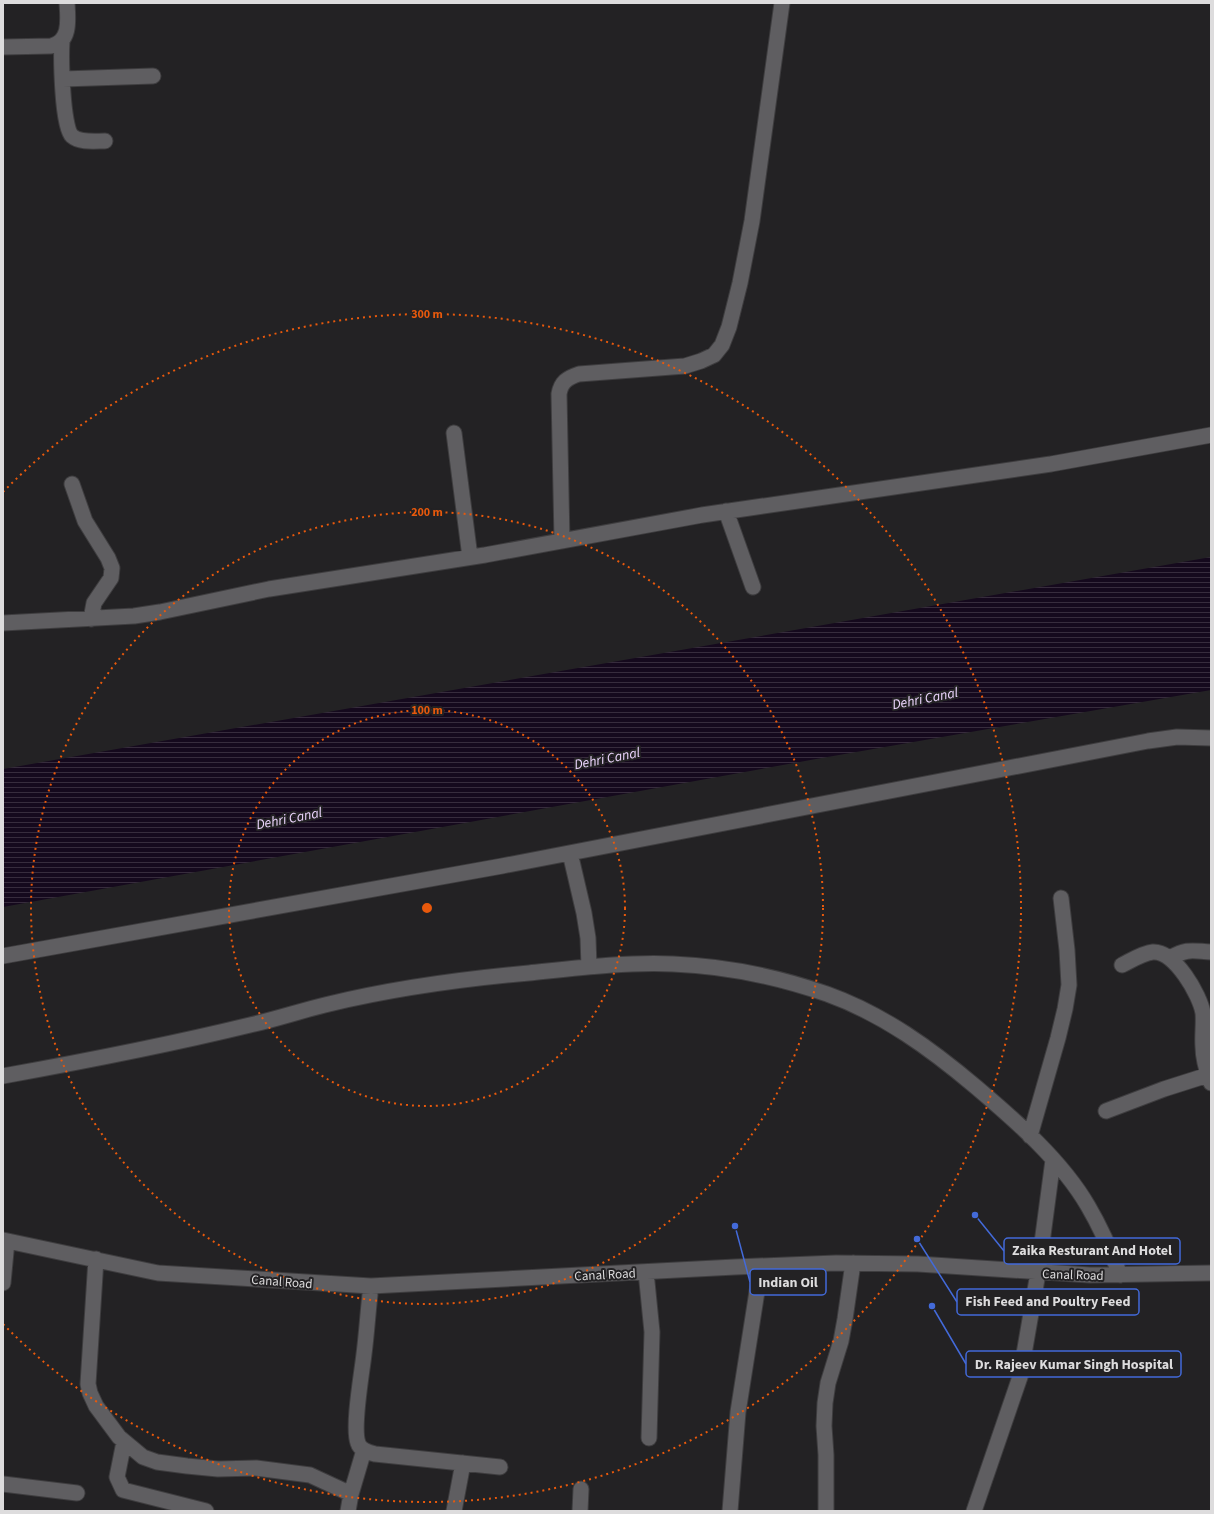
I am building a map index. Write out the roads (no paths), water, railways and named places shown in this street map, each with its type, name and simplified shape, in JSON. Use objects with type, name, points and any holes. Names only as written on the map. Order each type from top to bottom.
[{"type":"street","points":[[67,3],[68,23],[66,35],[62,42],[61,59],[66,116],[71,134],[77,139],[86,141],[105,141]]},
{"type":"street","points":[[562,541],[560,386],[567,378],[579,374],[685,366],[701,361],[714,355],[722,344],[729,327],[740,282],[752,221],[782,3]]},
{"type":"street","points":[[3,47],[51,46],[58,45],[62,42]]},
{"type":"street","points":[[63,79],[153,76]]},
{"type":"street","points":[[454,433],[470,557]]},
{"type":"street","points":[[3,623],[134,616],[160,612],[269,588],[470,557],[726,511],[1051,464],[1211,435]]},
{"type":"street","points":[[72,484],[85,521],[108,558],[112,568],[111,578],[94,603],[91,619]]},
{"type":"street","points":[[726,511],[753,587]]},
{"type":"street","points":[[3,956],[570,854],[1148,742],[1177,737],[1211,738]]},
{"type":"street","points":[[570,854],[584,913],[588,938],[589,967]]},
{"type":"street","points":[[1030,1136],[1058,1038],[1069,985],[1067,950],[1061,898]]},
{"type":"street","points":[[1170,958],[1181,952],[1189,950],[1211,952]]},
{"type":"street","points":[[1106,1111],[1164,1089],[1210,1079],[1203,1049],[1207,1033],[1199,999],[1192,987],[1170,958],[1161,953],[1153,952],[1122,964]]},
{"type":"street","points":[[3,1076],[158,1046],[252,1025],[330,1004],[444,982],[589,967],[639,964],[676,964],[745,972],[788,982],[829,995],[878,1016],[921,1044],[1002,1109],[1053,1160],[1087,1204],[1106,1240],[1120,1275]]},
{"type":"street","points":[[974,1511],[1020,1377],[1038,1273],[1053,1160]]},
{"type":"street","points":[[3,1283],[5,1240]]},
{"type":"street","name":"Canal Road","points":[[5,1240],[158,1273],[370,1286],[761,1266],[853,1263],[918,1264],[1038,1273],[1120,1275],[1211,1273]]},
{"type":"street","points":[[96,1260],[88,1384],[96,1406],[124,1442],[143,1457],[157,1462],[218,1469],[256,1468],[310,1475],[351,1494]]},
{"type":"street","points":[[826,1511],[826,1455],[824,1426],[825,1402],[828,1383],[842,1334],[853,1263]]},
{"type":"street","points":[[730,1511],[738,1412],[761,1266]]},
{"type":"street","points":[[646,1272],[652,1332],[648,1438]]},
{"type":"street","points":[[370,1286],[356,1436],[358,1445],[364,1450],[375,1454],[500,1467]]},
{"type":"street","points":[[124,1442],[117,1477],[123,1490],[206,1511]]},
{"type":"street","points":[[348,1511],[351,1494],[364,1450]]},
{"type":"street","points":[[454,1511],[464,1464]]},
{"type":"street","points":[[3,1484],[76,1493]]},
{"type":"street","points":[[580,1511],[581,1489]]},
{"type":"water","name":"Dehri Canal","points":[[1211,557],[1211,690],[816,759],[3,907],[3,769]]},
{"type":"place","name":"Zaika Resturant And Hotel","points":[[975,1215]]},
{"type":"place","name":"Indian Oil","points":[[735,1226]]},
{"type":"place","name":"Fish Feed and Poultry Feed","points":[[917,1239]]},
{"type":"place","name":"Dr. Rajeev Kumar Singh Hospital","points":[[932,1306]]}]
